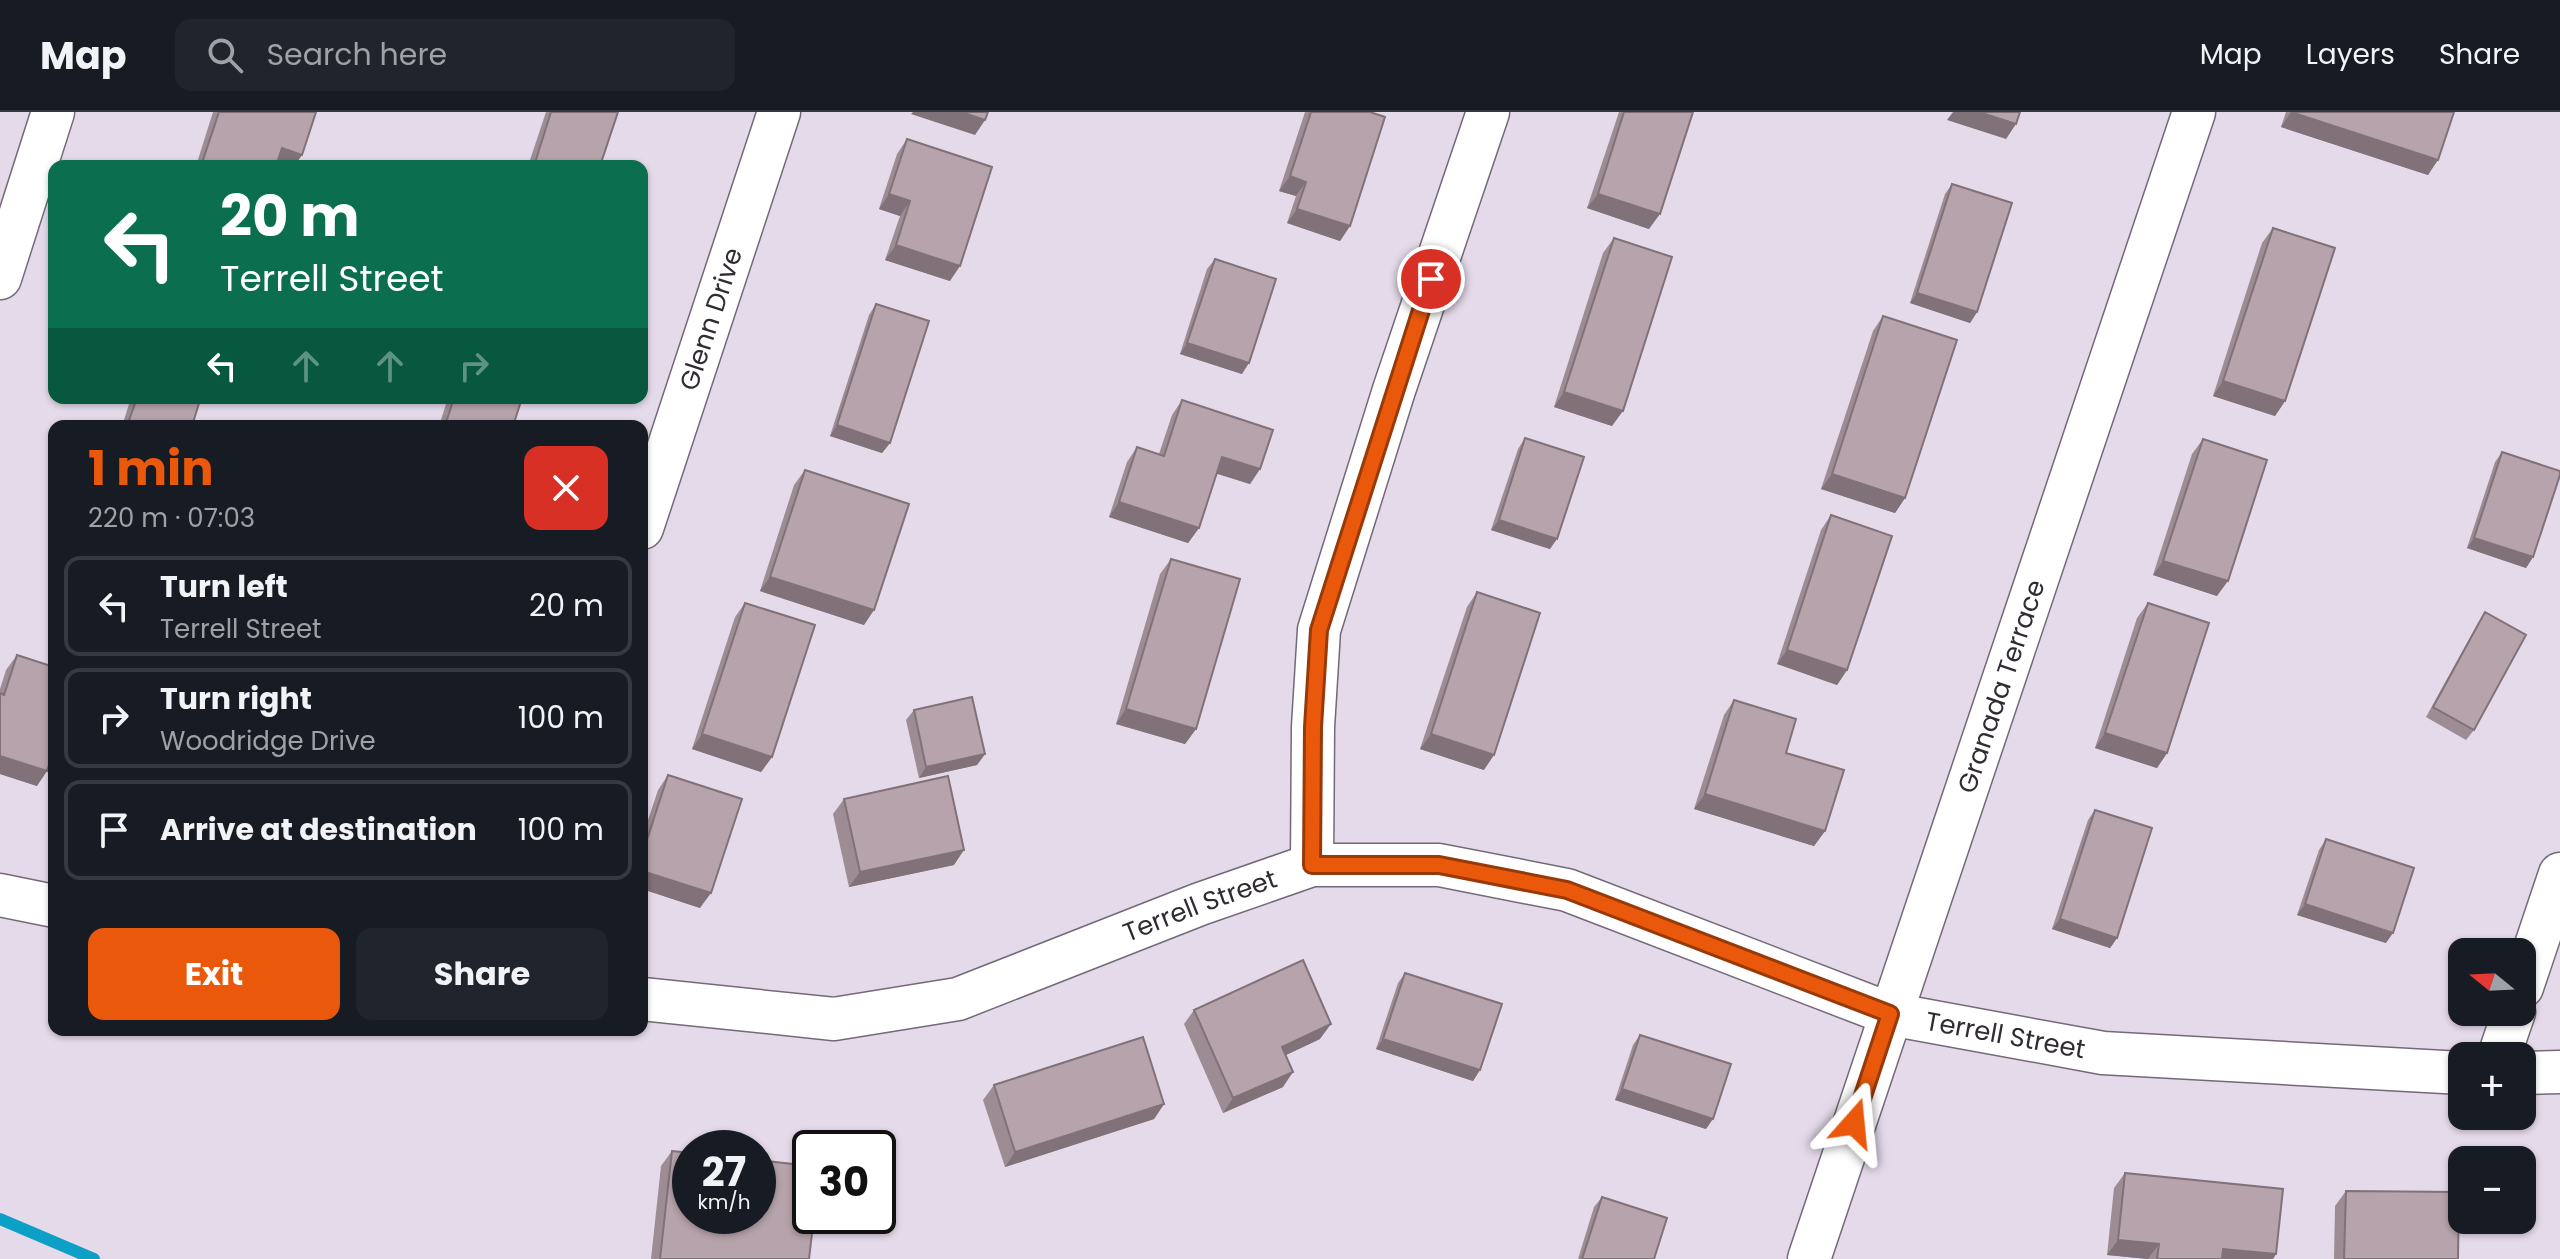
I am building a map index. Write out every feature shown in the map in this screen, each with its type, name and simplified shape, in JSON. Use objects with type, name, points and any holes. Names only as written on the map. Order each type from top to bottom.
[{"type":"street","points":[[0,278],[53,112]]},
{"type":"street","name":"Glenn Drive","points":[[648,510],[779,112]]},
{"type":"street","points":[[1312,865],[1313,727],[1319,630],[1394,390],[1488,112]]},
{"type":"street","name":"Granada Terrace","points":[[1809,1259],[2194,112]]},
{"type":"street","name":"Terrell Street","points":[[648,1000],[834,1019],[958,999],[1200,904],[1312,865],[1439,865],[1567,890],[1890,1014],[2103,1053],[2448,1072]]},
{"type":"street","points":[[2536,945],[2560,874]]},
{"type":"street","points":[[0,895],[48,905]]},
{"type":"street","points":[[2536,1073],[2560,1072]]},
{"type":"building","points":[[219,112],[316,112],[302,155],[282,148],[278,160],[203,160]]},
{"type":"building","points":[[551,112],[618,112],[602,160],[536,160]]},
{"type":"building","points":[[961,112],[988,112],[985,120]]},
{"type":"building","points":[[1311,112],[1370,112],[1385,117],[1350,226],[1297,209],[1306,182],[1290,176]]},
{"type":"building","points":[[1624,112],[1693,112],[1660,214],[1598,194]]},
{"type":"building","points":[[1979,112],[2020,112],[2016,124]]},
{"type":"building","points":[[2291,112],[2454,112],[2438,160]]},
{"type":"building","points":[[907,139],[992,167],[960,266],[896,245],[910,201],[889,194]]},
{"type":"building","points":[[1952,184],[2012,203],[1977,312],[1917,293]]},
{"type":"building","points":[[2273,228],[2335,248],[2285,401],[2223,381]]},
{"type":"building","points":[[1614,238],[1672,257],[1623,411],[1564,392]]},
{"type":"building","points":[[1215,259],[1276,279],[1249,363],[1187,343]]},
{"type":"building","points":[[876,304],[929,321],[890,443],[837,425]]},
{"type":"building","points":[[1883,316],[1957,340],[1905,498],[1832,474]]},
{"type":"building","points":[[1182,400],[1273,430],[1260,469],[1222,457],[1199,528],[1119,502],[1137,447],[1164,456]]},
{"type":"building","points":[[135,404],[199,404],[194,420],[129,420]]},
{"type":"building","points":[[452,404],[520,404],[515,420],[447,420]]},
{"type":"building","points":[[1525,438],[1584,457],[1557,539],[1499,520]]},
{"type":"building","points":[[2203,439],[2267,460],[2228,581],[2163,561]]},
{"type":"building","points":[[2502,452],[2560,471],[2533,557],[2474,538]]},
{"type":"building","points":[[805,470],[909,504],[874,610],[770,577]]},
{"type":"building","points":[[1831,515],[1892,536],[1847,670],[1787,650]]},
{"type":"building","points":[[1171,559],[1240,579],[1196,729],[1126,709]]},
{"type":"building","points":[[1477,592],[1540,613],[1494,755],[1431,734]]},
{"type":"building","points":[[745,603],[815,625],[772,757],[702,734]]},
{"type":"building","points":[[2148,603],[2209,623],[2167,753],[2105,733]]},
{"type":"building","points":[[2485,612],[2526,635],[2474,730],[2433,707]]},
{"type":"building","points":[[17,655],[48,665],[47,771],[0,756],[0,693],[4,695]]},
{"type":"building","points":[[972,697],[985,754],[926,767],[914,710]]},
{"type":"building","points":[[1734,700],[1796,719],[1786,753],[1844,770],[1825,831],[1705,794]]},
{"type":"building","points":[[668,775],[742,799],[711,893],[648,873],[648,837]]},
{"type":"building","points":[[948,776],[964,850],[860,872],[844,799]]},
{"type":"building","points":[[2095,810],[2152,828],[2117,938],[2060,919]]},
{"type":"building","points":[[2326,839],[2414,868],[2393,933],[2305,904]]},
{"type":"building","points":[[1303,960],[1331,1024],[1282,1047],[1293,1072],[1233,1098],[1194,1010]]},
{"type":"building","points":[[1405,973],[1502,1004],[1480,1070],[1383,1039]]},
{"type":"building","points":[[1640,1035],[1731,1064],[1713,1119],[1622,1089]]},
{"type":"building","points":[[1143,1037],[1164,1104],[1015,1152],[994,1085]]},
{"type":"building","points":[[672,1151],[672,1234],[776,1234],[776,1162],[792,1164],[792,1234],[812,1234],[809,1259],[660,1259]]},
{"type":"building","points":[[2125,1173],[2283,1189],[2276,1254],[2223,1249],[2222,1259],[2157,1259],[2159,1244],[2118,1240]]},
{"type":"building","points":[[2346,1191],[2448,1192],[2448,1234],[2458,1234],[2458,1259],[2344,1259]]},
{"type":"building","points":[[1602,1197],[1667,1218],[1654,1259],[1582,1259]]},
{"type":"waterway","points":[[0,1219],[94,1259]]},
{"type":"route","points":[[1431,279],[1319,630],[1313,727],[1312,865],[1439,865],[1567,890],[1890,1014],[1854,1123]]}]
